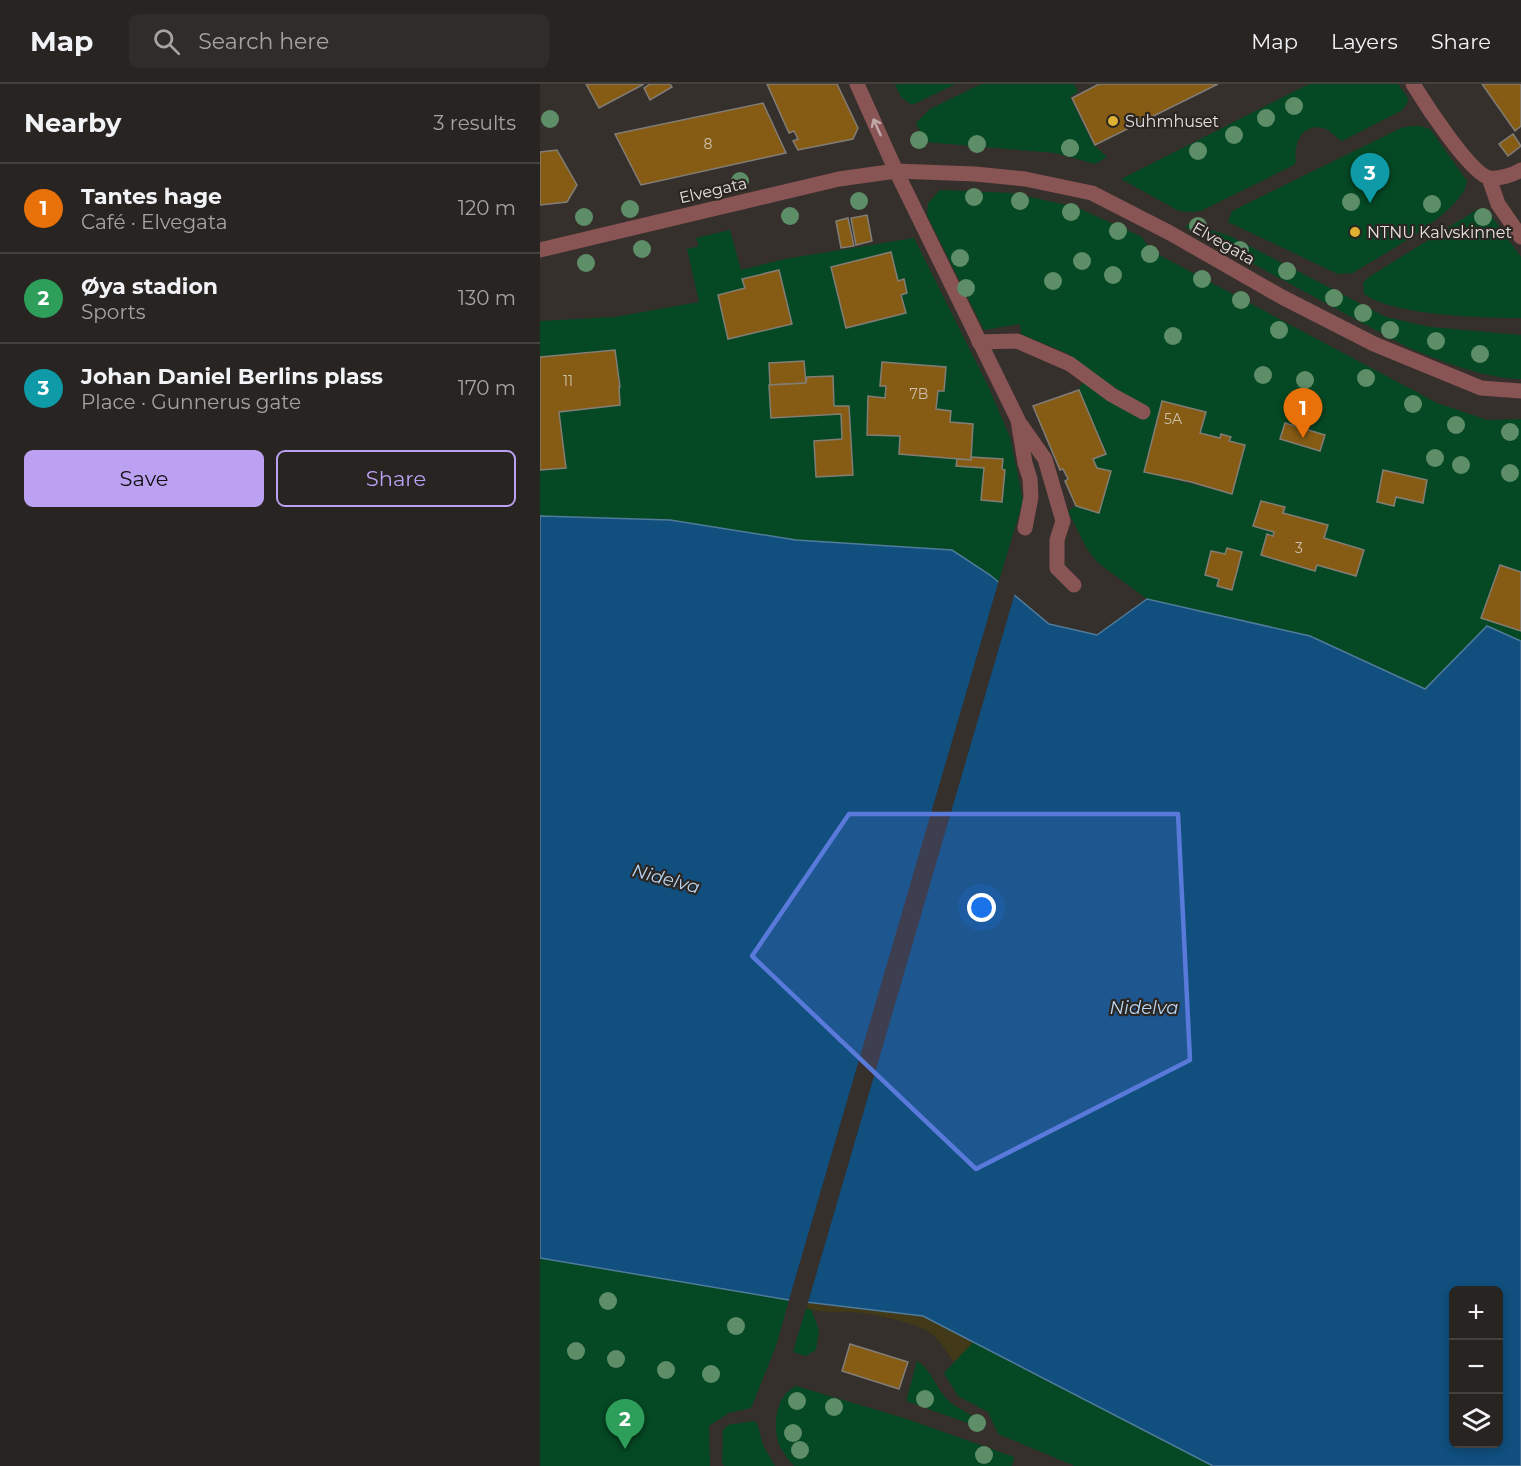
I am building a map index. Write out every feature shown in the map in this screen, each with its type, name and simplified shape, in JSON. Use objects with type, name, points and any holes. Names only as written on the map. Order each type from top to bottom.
[{"type":"street","points":[[857,84],[896,171],[1017,420],[1045,459],[1063,521],[1057,540],[1058,567],[1074,585]]},
{"type":"street","points":[[1413,84],[1427,108],[1476,171],[1489,178],[1514,174],[1521,170]]},
{"type":"street","name":"Elvegata","points":[[540,250],[839,179],[896,171],[975,174],[1025,179],[1092,193],[1170,233],[1282,297],[1374,344],[1481,388],[1521,391]]},
{"type":"street","points":[[1489,178],[1498,204],[1521,237]]},
{"type":"street","points":[[979,342],[1017,341],[1070,364],[1112,395],[1143,412]]},
{"type":"street","points":[[1017,420],[1030,479],[1031,497],[1025,528]]},
{"type":"highlighted area","points":[[849,814],[1178,814],[1190,1060],[976,1169],[752,956]]},
{"type":"green space","points":[[895,84],[956,84],[912,105],[901,97]]},
{"type":"green space","points":[[981,84],[1074,84],[1078,92],[1070,97],[1093,144],[1107,157],[1095,164],[1055,153],[925,142],[916,123],[930,109]]},
{"type":"green space","points":[[1309,84],[1398,84],[1408,98],[1407,104],[1401,111],[1342,141],[1326,129],[1311,128],[1301,135],[1298,141],[1294,165],[1201,211],[1179,211],[1121,179]]},
{"type":"green space","points":[[1411,126],[1430,129],[1467,181],[1463,193],[1437,219],[1400,245],[1353,273],[1338,274],[1228,222],[1232,211],[1401,128]]},
{"type":"green space","points":[[940,190],[1012,193],[1076,207],[1142,237],[1150,250],[1437,403],[1487,420],[1521,419],[1521,572],[1500,565],[1482,617],[1521,631],[1521,641],[1487,626],[1425,689],[1310,636],[1147,599],[1098,563],[1087,549],[1068,511],[1076,506],[1099,513],[1111,472],[1097,468],[1093,459],[1106,453],[1079,390],[1087,372],[1069,354],[1021,334],[1020,324],[984,330],[927,215],[928,203]],"holes":[[[1162,401],[1206,412],[1200,433],[1220,438],[1221,434],[1230,436],[1229,441],[1245,445],[1232,494],[1144,472]],[[1285,423],[1325,435],[1320,451],[1280,439]],[[1383,470],[1427,481],[1423,503],[1396,497],[1394,505],[1377,502]],[[1261,501],[1284,507],[1283,513],[1327,525],[1324,538],[1364,550],[1357,576],[1317,565],[1314,571],[1261,555],[1267,535],[1273,536],[1274,532],[1254,526]]]},
{"type":"green space","points":[[1478,209],[1490,214],[1521,257],[1521,318],[1463,316],[1417,311],[1396,307],[1364,294],[1363,283],[1369,277]]},
{"type":"green space","points":[[1190,223],[1230,236],[1386,317],[1430,327],[1521,335],[1521,379],[1477,372],[1407,347],[1185,227]]},
{"type":"green space","points":[[730,230],[741,270],[785,259],[914,238],[988,386],[1010,437],[1023,501],[998,584],[990,575],[670,520],[540,516],[540,321],[615,317],[699,302],[687,249],[699,246],[696,238]]},
{"type":"green space","points":[[540,1258],[789,1300],[776,1346],[751,1408],[729,1413],[709,1426],[710,1466],[540,1466]]},
{"type":"green space","points":[[806,1308],[811,1309],[819,1330],[816,1350],[806,1356],[793,1352]]},
{"type":"green space","points":[[973,1342],[1213,1466],[1075,1466],[998,1434],[988,1412],[958,1396],[944,1373]]},
{"type":"green space","points":[[917,1361],[926,1369],[947,1399],[973,1416],[984,1429],[906,1401]]},
{"type":"green space","points":[[796,1386],[904,1418],[1014,1457],[1012,1466],[794,1466],[779,1442],[776,1424],[783,1398]]},
{"type":"green space","points":[[753,1421],[757,1423],[763,1445],[775,1466],[724,1466],[722,1462],[723,1430],[728,1425]]},
{"type":"sand","points":[[808,1303],[923,1316],[973,1342],[954,1362],[934,1336],[919,1327],[869,1314],[812,1310],[806,1308]]},
{"type":"water","name":"Nidelva","points":[[540,516],[670,520],[796,540],[952,550],[990,575],[1049,624],[1097,635],[1147,599],[1310,636],[1425,689],[1487,626],[1521,641],[1521,1466],[1213,1466],[923,1316],[789,1300],[540,1258]]},
{"type":"pier","points":[[999,580],[1015,593],[807,1306],[788,1303]]},
{"type":"building","points":[[586,84],[644,84],[599,108]]},
{"type":"building","points":[[650,84],[670,84],[672,87],[650,100],[644,88]]},
{"type":"building","points":[[767,84],[837,84],[858,128],[853,139],[798,150],[793,141],[798,139],[794,131],[789,133]]},
{"type":"building","name":"Suhmhuset","points":[[1099,84],[1218,84],[1095,145],[1072,98]]},
{"type":"building","points":[[1482,84],[1521,84],[1521,126],[1515,131]]},
{"type":"building","points":[[763,103],[786,153],[641,185],[615,134]]},
{"type":"building","points":[[1513,134],[1521,146],[1508,156],[1499,144]]},
{"type":"building","points":[[557,150],[577,185],[567,202],[540,205],[540,152]]},
{"type":"building","points":[[867,215],[872,241],[856,245],[851,218]]},
{"type":"building","points":[[848,218],[854,246],[841,248],[836,221]]},
{"type":"building","points":[[891,252],[898,281],[904,279],[907,293],[901,295],[906,313],[846,328],[831,267]]},
{"type":"building","points":[[779,270],[792,324],[728,339],[718,295],[745,288],[742,279]]},
{"type":"building","points":[[615,350],[620,405],[559,412],[566,468],[540,470],[540,357]]},
{"type":"building","points":[[804,361],[806,383],[770,385],[769,363]]},
{"type":"building","points":[[882,362],[946,367],[944,391],[938,391],[936,409],[951,411],[950,422],[973,424],[971,460],[899,454],[900,436],[867,435],[868,396],[885,398],[886,386],[880,386]]},
{"type":"building","points":[[833,376],[834,406],[849,406],[853,475],[816,477],[814,441],[842,439],[841,414],[771,418],[769,385],[806,383],[807,377]]},
{"type":"building","points":[[1079,390],[1106,454],[1093,459],[1097,468],[1111,471],[1099,513],[1076,506],[1065,481],[1068,479],[1063,469],[1060,470],[1033,406]]},
{"type":"building","points":[[1162,401],[1206,412],[1200,433],[1220,438],[1221,434],[1231,437],[1229,441],[1245,445],[1232,494],[1144,472]]},
{"type":"building","points":[[1285,423],[1325,435],[1320,451],[1280,439]]},
{"type":"building","points":[[971,457],[1003,459],[1002,469],[1005,470],[1002,502],[981,500],[984,468],[956,466],[957,459],[971,460]]},
{"type":"building","points":[[1383,470],[1427,480],[1423,503],[1396,497],[1394,506],[1377,502]]},
{"type":"building","points":[[1261,501],[1285,507],[1283,513],[1328,525],[1324,538],[1364,550],[1356,576],[1317,565],[1315,571],[1261,555],[1267,534],[1273,536],[1274,532],[1253,526]]},
{"type":"building","points":[[1227,548],[1242,552],[1232,590],[1217,586],[1219,579],[1205,575],[1211,551],[1225,554]]},
{"type":"building","points":[[1500,565],[1521,572],[1521,631],[1481,618]]},
{"type":"building","points":[[850,1344],[908,1362],[899,1389],[842,1371]]},
{"type":"place","name":"Suhmhuset","points":[[1113,121]]},
{"type":"place","name":"Johan Daniel Berlins plass","points":[[1370,203]]},
{"type":"place","name":"NTNU Kalvskinnet","points":[[1355,232]]},
{"type":"place","name":"Tantes hage","points":[[1303,438]]},
{"type":"place","name":"Øya stadion","points":[[625,1449]]}]
